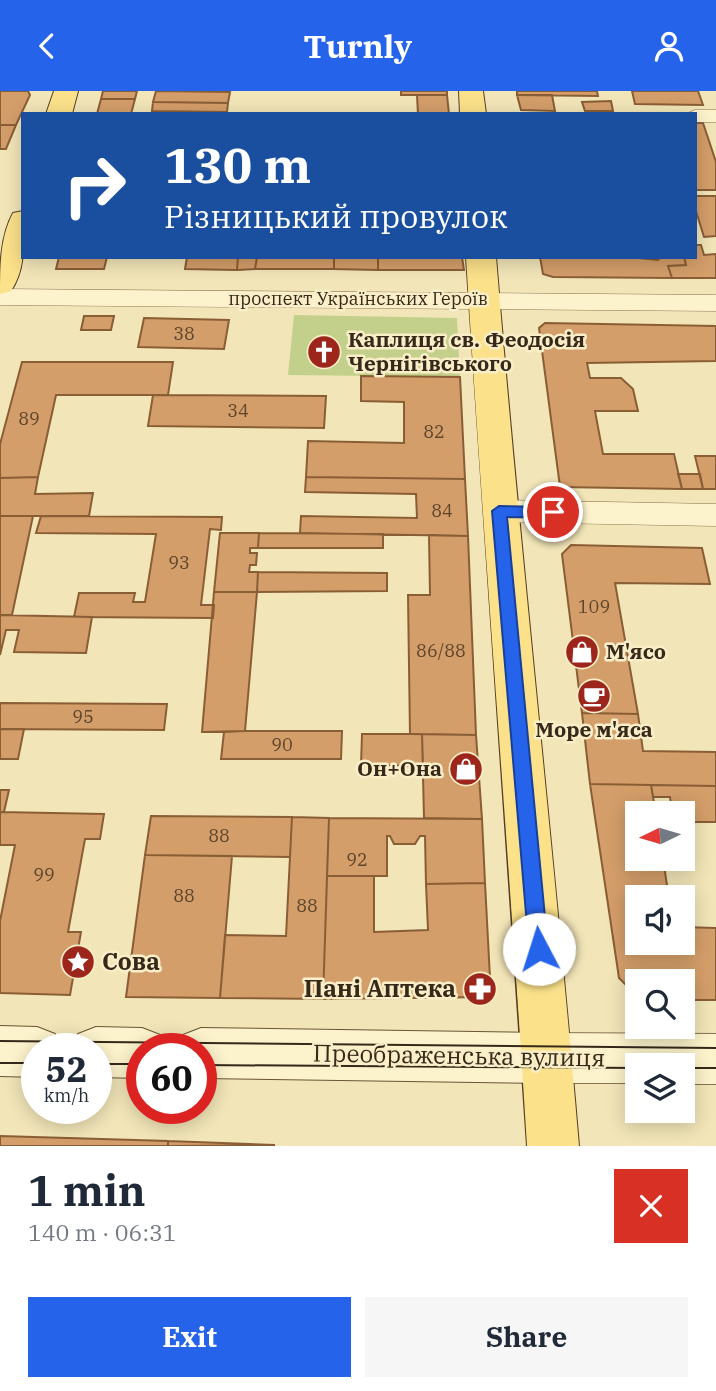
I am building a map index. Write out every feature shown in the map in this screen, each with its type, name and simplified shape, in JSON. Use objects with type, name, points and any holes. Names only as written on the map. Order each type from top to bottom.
[{"type":"main road","points":[[60,112],[66,91]]},
{"type":"main road","points":[[471,91],[473,112]]},
{"type":"main road","points":[[0,285],[21,225]]},
{"type":"main road","points":[[481,259],[499,511],[548,1058],[553,1146]]},
{"type":"main road","points":[[0,1051],[21,1052]]},
{"type":"main road","name":"Преображенська вулиця","points":[[217,1053],[716,1059]]},
{"type":"street","points":[[697,116],[716,116]]},
{"type":"street","name":"проспект Українських Героїв","points":[[0,297],[716,303]]},
{"type":"street","points":[[499,511],[716,515]]},
{"type":"green space","points":[[294,315],[457,318],[460,377],[288,375]]},
{"type":"building","points":[[0,91],[28,91],[30,95],[16,125],[0,125]]},
{"type":"building","points":[[103,91],[137,91],[135,99],[101,99]]},
{"type":"building","points":[[156,91],[230,92],[228,103],[153,102]]},
{"type":"building","points":[[401,91],[447,91],[447,95],[401,95]]},
{"type":"building","points":[[517,91],[597,91],[598,96],[517,95]]},
{"type":"building","points":[[632,91],[698,91],[703,105],[635,104]]},
{"type":"building","points":[[417,95],[447,95],[449,112],[418,112]]},
{"type":"building","points":[[517,95],[552,95],[555,111],[521,110]]},
{"type":"building","points":[[101,99],[135,99],[132,112],[98,112]]},
{"type":"building","points":[[611,101],[613,111],[585,111],[582,102]]},
{"type":"building","points":[[153,102],[228,103],[227,112],[152,111]]},
{"type":"building","points":[[697,123],[703,123],[716,162],[716,190],[697,190]]},
{"type":"building","points":[[0,125],[16,125],[6,149],[0,149]]},
{"type":"building","points":[[697,196],[716,196],[716,236],[704,237],[697,214]]},
{"type":"building","points":[[697,245],[701,245],[704,255],[716,254],[716,278],[672,278],[668,266],[686,265],[684,259],[697,259]]},
{"type":"building","points":[[58,259],[106,259],[104,269],[56,269]]},
{"type":"building","points":[[187,259],[238,259],[237,270],[185,269]]},
{"type":"building","points":[[238,259],[257,259],[255,269],[237,270]]},
{"type":"building","points":[[257,259],[334,259],[334,269],[255,269]]},
{"type":"building","points":[[334,259],[378,259],[378,270],[334,269]]},
{"type":"building","points":[[378,259],[462,259],[464,270],[378,270]]},
{"type":"building","points":[[540,259],[684,259],[686,265],[668,266],[672,278],[553,277],[543,274]]},
{"type":"building","points":[[84,316],[114,316],[111,330],[81,330]]},
{"type":"building","points":[[144,318],[229,320],[224,349],[138,347]]},
{"type":"building","points":[[545,323],[716,326],[716,361],[587,363],[590,378],[621,378],[633,389],[638,411],[595,411],[603,454],[674,454],[682,489],[560,487],[539,328]]},
{"type":"building","points":[[22,362],[173,362],[168,395],[56,395],[38,477],[0,478],[0,444]]},
{"type":"building","points":[[361,376],[460,377],[465,479],[306,477],[308,441],[404,443],[404,402],[361,401]]},
{"type":"building","points":[[153,395],[326,396],[324,428],[148,426]]},
{"type":"building","points":[[695,456],[716,456],[716,489],[703,489]]},
{"type":"building","points":[[678,474],[700,474],[703,489],[682,489]]},
{"type":"building","points":[[38,477],[35,494],[93,493],[89,516],[0,516],[0,478]]},
{"type":"building","points":[[306,477],[465,479],[468,536],[300,533],[301,516],[417,518],[416,494],[305,492]]},
{"type":"building","points":[[0,516],[33,516],[12,615],[0,615]]},
{"type":"building","points":[[41,516],[222,517],[221,530],[210,529],[201,605],[214,605],[213,618],[74,617],[79,593],[135,593],[133,602],[145,602],[156,534],[36,533]]},
{"type":"building","points":[[220,533],[259,533],[258,548],[250,548],[250,553],[257,553],[256,565],[250,565],[249,572],[258,572],[257,592],[214,592]]},
{"type":"building","points":[[259,533],[383,534],[383,548],[258,548]]},
{"type":"building","points":[[429,535],[468,536],[476,735],[410,734],[408,595],[430,595]]},
{"type":"building","points":[[571,545],[702,548],[710,584],[615,583],[638,714],[582,713],[562,554]]},
{"type":"building","points":[[258,572],[387,573],[387,591],[257,592]]},
{"type":"building","points":[[214,592],[257,592],[245,731],[202,732]]},
{"type":"building","points":[[0,615],[92,617],[86,653],[14,652],[19,630],[6,630],[0,655]]},
{"type":"building","points":[[0,703],[167,704],[164,730],[0,729]]},
{"type":"building","points":[[582,713],[638,714],[643,751],[716,752],[716,786],[590,784]]},
{"type":"building","points":[[0,729],[24,729],[18,759],[0,759]]},
{"type":"building","points":[[342,731],[341,759],[221,759],[224,732]]},
{"type":"building","points":[[362,734],[422,734],[423,766],[361,765]]},
{"type":"building","points":[[422,734],[476,735],[482,819],[424,818]]},
{"type":"building","points":[[590,784],[651,785],[654,801],[625,801],[625,871],[665,871],[667,885],[625,885],[625,955],[695,955],[695,927],[716,928],[716,1000],[695,1000],[695,969],[625,969],[625,984],[619,978]]},
{"type":"building","points":[[651,785],[716,786],[716,822],[695,822],[695,801],[670,801],[670,797],[653,797]]},
{"type":"building","points":[[0,790],[9,790],[4,812],[0,812]]},
{"type":"building","points":[[0,812],[104,814],[100,839],[85,839],[68,932],[81,932],[70,995],[0,993],[0,921],[15,845],[0,845]]},
{"type":"building","points":[[151,816],[292,817],[290,857],[145,855]]},
{"type":"building","points":[[292,817],[329,818],[323,999],[220,998],[225,935],[286,936]]},
{"type":"building","points":[[329,818],[482,819],[485,883],[426,884],[425,836],[420,836],[415,844],[394,844],[390,836],[387,836],[387,876],[327,876]]},
{"type":"building","points":[[145,855],[232,856],[220,998],[126,997]]},
{"type":"building","points":[[327,876],[374,876],[374,932],[428,930],[426,884],[485,883],[491,997],[323,999]]},
{"type":"building","points":[[0,1136],[168,1141],[168,1146],[0,1146]]},
{"type":"building","points":[[168,1141],[275,1145],[168,1146]]},
{"type":"tram line","points":[[0,1041],[716,1048]]},
{"type":"tram line","points":[[0,1063],[21,1063]]},
{"type":"tram line","points":[[112,1064],[126,1064]]},
{"type":"tram line","points":[[217,1065],[625,1068]]},
{"type":"tram line","points":[[695,1068],[716,1068]]},
{"type":"place","name":"Каплиця св. Феодосія Чернігівського","points":[[324,352]]},
{"type":"place","name":"М'ясо","points":[[582,652]]},
{"type":"place","name":"Море м'яса","points":[[594,696]]},
{"type":"place","name":"Он+Она","points":[[466,769]]},
{"type":"place","name":"Сова","points":[[78,962]]},
{"type":"place","name":"Панi Аптека","points":[[480,989]]},
{"type":"route","points":[[539,949],[499,511],[553,512]]}]
